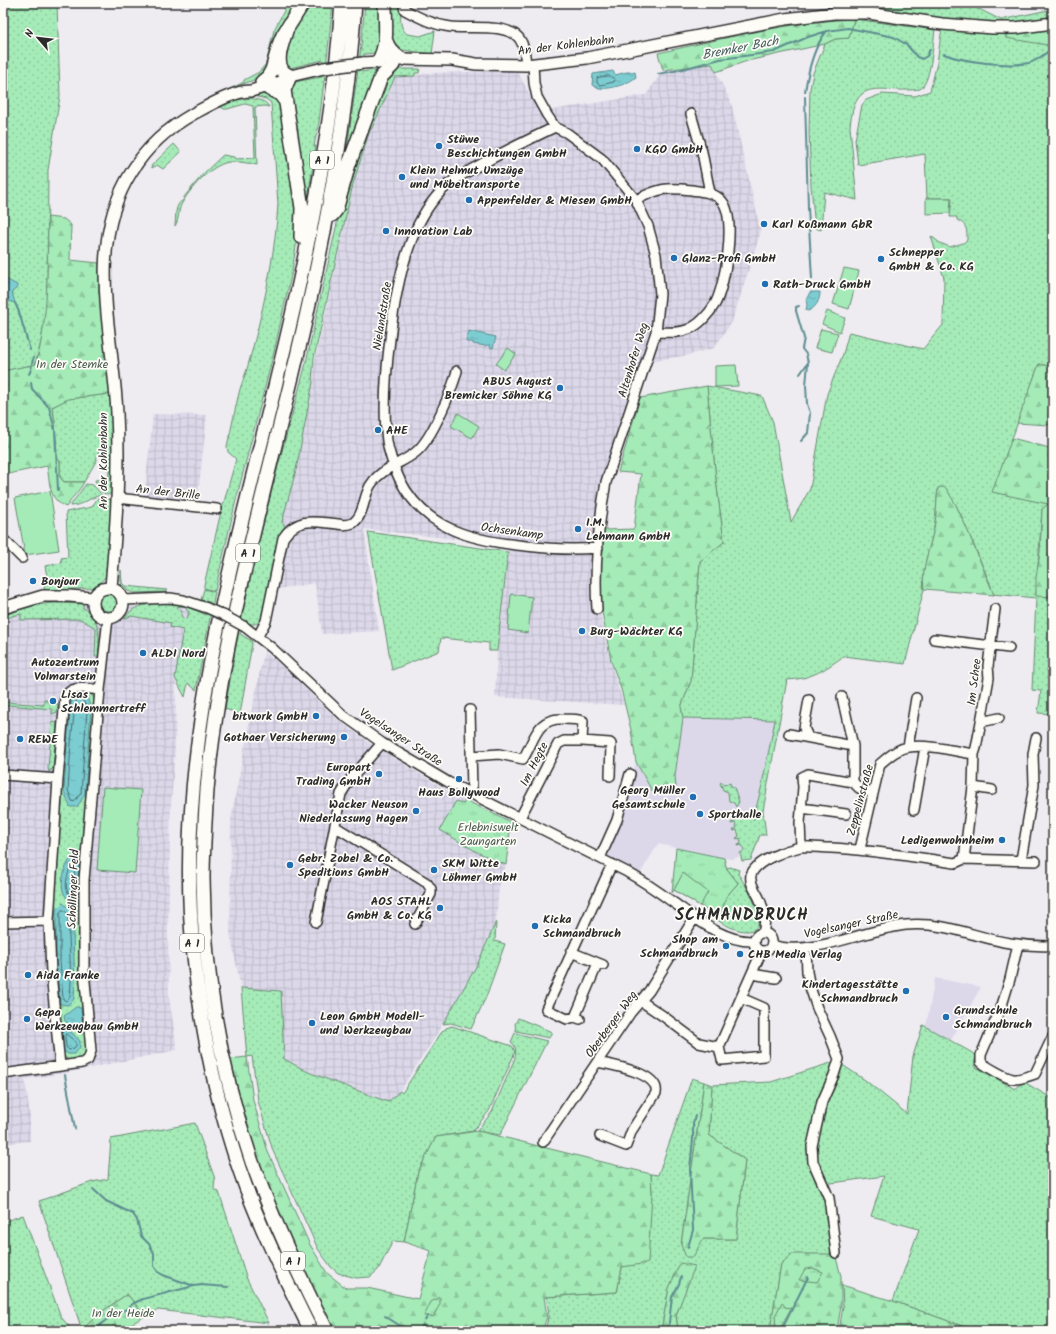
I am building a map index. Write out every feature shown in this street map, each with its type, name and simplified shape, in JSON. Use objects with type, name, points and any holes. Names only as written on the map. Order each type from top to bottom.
[{"type":"highway","points":[[286,102],[280,94],[264,84],[272,70],[280,42],[303,3]]},
{"type":"highway","name":"A 1","points":[[311,1331],[266,1237],[247,1191],[220,1106],[200,1010],[192,945],[189,877],[191,816],[197,748],[212,648],[298,288],[315,204],[327,132],[340,31],[342,3]]},
{"type":"highway","name":"A 1","points":[[327,1331],[283,1240],[262,1189],[251,1159],[235,1104],[226,1069],[214,1006],[207,951],[203,878],[205,816],[211,750],[227,648],[249,550],[302,338],[325,224],[341,131],[355,3]]},
{"type":"highway","points":[[325,224],[336,210],[349,164],[381,77],[397,62],[392,52],[386,45],[384,3]]},
{"type":"highway","points":[[286,31],[281,51],[280,63],[282,70],[290,76],[284,90],[302,208],[298,288]]},
{"type":"highway","points":[[381,77],[379,67],[372,62],[384,53],[386,41]]},
{"type":"main road","name":"An der Kohlenbahn","points":[[111,587],[119,444],[105,288],[107,239],[114,206],[124,184],[137,163],[165,133],[201,110],[246,91],[250,87],[264,84],[284,75],[290,76],[321,69],[372,62],[382,64],[452,60],[476,64],[529,64],[586,58],[785,19],[834,13],[868,13],[942,24],[993,28],[1015,28],[1053,23]]},
{"type":"main road","points":[[111,587],[120,593],[124,600],[124,606],[121,612],[115,617],[108,618],[100,616],[96,612],[93,601],[96,593],[102,589],[111,587]]},
{"type":"main road","points":[[3,608],[43,596],[56,595],[93,601]]},
{"type":"street","name":"Altenhofer Weg","points":[[404,3],[405,10],[423,20],[452,27],[474,27],[509,31],[519,38],[529,64],[537,97],[555,127],[567,133],[602,159],[636,200],[648,226],[656,255],[660,294],[656,332],[606,482],[601,509],[598,548],[597,609]]},
{"type":"street","points":[[691,114],[702,152],[710,193]]},
{"type":"street","name":"Nielandstraße","points":[[394,466],[387,442],[386,368],[391,325],[398,286],[405,261],[421,218],[434,199],[452,182],[466,172],[555,127]]},
{"type":"street","points":[[636,200],[650,193],[672,188],[710,193],[726,207],[729,217],[730,226],[728,247],[721,290],[715,305],[707,316],[691,329],[676,333],[656,332]]},
{"type":"street","points":[[258,636],[266,621],[284,538],[288,531],[301,523],[311,522],[347,525],[352,523],[361,513],[370,484],[376,477],[417,451],[425,442],[453,386],[457,371]]},
{"type":"street","name":"Ochsenkamp","points":[[394,466],[405,490],[414,501],[435,520],[458,533],[486,541],[552,549],[580,550],[598,548]]},
{"type":"street","name":"An der Brille","points":[[117,498],[216,509]]},
{"type":"street","points":[[3,539],[22,558]]},
{"type":"street","name":"Vogelsanger Straße","points":[[124,600],[170,598],[183,600],[223,615],[258,636],[343,715],[382,743],[448,782],[612,864],[642,881],[695,917],[727,936],[739,940],[753,941]]},
{"type":"street","name":"Im Schee","points":[[964,860],[973,787],[974,754],[989,678],[988,666],[995,609]]},
{"type":"street","name":"Schöllinger Feld","points":[[3,1074],[82,1063],[88,1060],[91,1051],[84,970],[84,896],[100,690],[108,618]]},
{"type":"street","name":"Im Schee","points":[[934,639],[1009,648]]},
{"type":"street","name":"Schöllinger Feld","points":[[60,1066],[51,973],[49,921],[65,698],[69,691],[75,689],[100,690]]},
{"type":"street","points":[[842,697],[853,746],[853,782],[858,788],[873,792]]},
{"type":"street","points":[[908,747],[916,698]]},
{"type":"street","points":[[808,737],[804,728],[809,700]]},
{"type":"street","points":[[470,710],[471,793]]},
{"type":"street","name":"Im Hegte","points":[[471,756],[499,754],[523,759],[539,729],[549,720],[555,718],[583,721],[582,741]]},
{"type":"street","points":[[981,722],[999,718]]},
{"type":"street","points":[[789,734],[853,746]]},
{"type":"street","points":[[1021,860],[1034,785],[1033,754],[1036,738]]},
{"type":"street","name":"Im Hegte","points":[[520,818],[558,744],[564,741],[610,743],[610,776]]},
{"type":"street","points":[[316,922],[336,827],[339,804],[344,788],[382,743]]},
{"type":"street","name":"Zeppelinstraße","points":[[860,849],[880,764],[890,755],[908,747],[925,747],[974,754]]},
{"type":"street","points":[[914,810],[925,747]]},
{"type":"street","points":[[600,858],[617,820],[630,774]]},
{"type":"street","points":[[801,847],[800,808],[803,787],[802,777],[808,774],[853,782]]},
{"type":"street","points":[[3,775],[58,779]]},
{"type":"street","points":[[973,787],[992,790]]},
{"type":"street","points":[[800,808],[846,814]]},
{"type":"street","points":[[336,827],[427,883],[431,889],[431,894],[415,924]]},
{"type":"street","points":[[763,933],[765,922],[760,901],[751,882],[752,873],[759,865],[768,859],[801,847],[860,849],[955,863],[964,860],[1036,861]]},
{"type":"street","points":[[571,952],[600,964],[577,1018],[567,1019],[546,1009],[571,952],[581,930],[612,864]]},
{"type":"street","name":"Oberberger Weg","points":[[543,1142],[631,1012],[660,975],[695,917]]},
{"type":"street","name":"Schöllinger Feld","points":[[3,922],[49,921]]},
{"type":"street","name":"Vogelsanger Straße","points":[[772,945],[784,949],[806,948],[888,928],[929,924],[1018,944],[1053,946]]},
{"type":"street","points":[[763,933],[771,938],[772,945],[766,951],[760,952],[754,947],[753,941],[756,936],[763,933]]},
{"type":"street","points":[[1018,944],[1002,1004],[981,1055],[981,1062],[1012,1079],[1035,1074],[1052,1038],[1053,1039]]},
{"type":"street","points":[[806,948],[807,972],[810,987],[817,1008],[839,1059],[834,1075],[822,1102],[812,1146],[813,1162],[829,1198],[836,1253]]},
{"type":"street","points":[[741,998],[764,1008],[764,1056],[722,1060],[719,1048],[741,998],[752,974],[760,952]]},
{"type":"street","points":[[752,974],[776,978]]},
{"type":"street","points":[[641,1001],[699,1043],[719,1048]]},
{"type":"street","points":[[597,1062],[636,1071],[655,1083],[657,1088],[656,1093],[632,1130],[626,1146],[600,1136]]},
{"type":"shaded area","points":[[712,64],[731,102],[761,231],[732,322],[714,348],[689,355],[646,362],[608,486],[600,571],[599,606],[610,661],[624,705],[495,697],[497,651],[508,552],[511,539],[474,533],[459,527],[454,539],[364,529],[379,631],[322,634],[315,583],[277,589],[284,556],[293,533],[279,529],[353,184],[370,130],[395,77],[415,76],[426,73],[512,71],[519,74],[539,112],[646,95],[663,70]]},
{"type":"shaded area","points":[[153,414],[207,415],[197,504],[144,499]]},
{"type":"shaded area","points":[[55,603],[83,604],[90,608],[100,620],[111,621],[121,618],[127,610],[133,606],[137,607],[166,603],[191,608],[184,630],[176,681],[175,750],[171,804],[168,930],[169,996],[177,1050],[65,1073],[25,1079],[30,1117],[30,1141],[3,1144],[3,613],[29,606]]},
{"type":"shaded area","points":[[264,652],[280,664],[337,719],[371,744],[448,791],[511,822],[506,865],[499,887],[496,922],[477,965],[434,1039],[400,1091],[388,1103],[308,1072],[283,1059],[281,991],[241,988],[230,934],[231,818]]},
{"type":"shaded area","name":"Georg Müller Gesamtschule","points":[[683,718],[775,720],[752,825],[741,856],[731,859],[724,858],[658,844],[640,874],[608,856],[607,853],[619,824],[636,762],[652,791],[676,787],[675,776]]},
{"type":"shaded area","name":"Grundschule Schmandbruch","points":[[935,978],[981,987],[950,1042],[926,1026]]},
{"type":"green space","points":[[3,3],[57,3],[60,96],[48,170],[47,303],[41,342],[35,365],[3,371]]},
{"type":"green space","points":[[288,3],[299,3],[271,66],[259,78],[232,88],[259,72],[266,64],[274,30]]},
{"type":"green space","points":[[307,3],[333,3],[318,130],[314,146],[316,146],[307,204],[288,94],[294,82],[321,77],[323,60],[286,69],[283,49]]},
{"type":"green space","points":[[365,3],[381,3],[381,35],[375,53],[364,54],[362,72],[375,70],[376,75],[345,163],[360,55]]},
{"type":"green space","points":[[387,3],[401,3],[401,23],[407,34],[420,36],[435,31],[432,54],[391,47]]},
{"type":"green space","points":[[857,3],[960,3],[973,6],[1001,20],[1053,9],[1053,18],[1002,24],[968,23],[857,8]]},
{"type":"green space","points":[[854,19],[935,30],[931,62],[927,79],[920,89],[873,90],[865,92],[858,99],[853,110],[850,127],[857,200],[824,192],[821,230],[815,228],[811,186],[809,132],[810,89],[813,73],[825,44],[835,39],[849,38]]},
{"type":"green space","points":[[854,19],[849,38],[835,39],[825,44],[747,61],[716,72],[712,64],[663,70],[658,53],[779,27]]},
{"type":"green space","points":[[1053,25],[1053,42],[1047,45],[1006,38],[1004,31]]},
{"type":"green space","points":[[942,27],[1004,31],[1047,45],[1053,42],[1053,367],[1039,364],[993,491],[1049,504],[1042,509],[1036,595],[1053,597],[1053,714],[1038,713],[1041,691],[1032,690],[1036,598],[992,594],[991,586],[956,505],[941,487],[938,488],[935,523],[926,558],[923,581],[924,589],[905,664],[844,656],[830,666],[811,676],[787,680],[763,811],[766,835],[760,835],[751,860],[742,861],[740,853],[744,851],[742,845],[738,846],[741,844],[740,838],[736,838],[739,836],[737,830],[733,830],[737,828],[735,823],[731,823],[735,821],[733,818],[753,815],[753,820],[775,720],[683,718],[681,707],[691,680],[700,561],[724,542],[716,480],[707,386],[762,396],[773,422],[791,522],[810,489],[827,394],[843,354],[849,332],[923,349],[943,325],[944,278],[931,236],[940,243],[950,247],[963,243],[967,240],[965,225],[957,220],[957,217],[950,217],[952,198],[927,198],[925,154],[858,165],[855,140],[862,105],[866,100],[882,94],[915,96],[930,91],[937,63]]},
{"type":"green space","points":[[396,69],[420,69],[419,73],[415,73],[415,76],[395,77],[370,130],[353,184],[314,358],[313,382],[296,470],[282,522],[286,528],[263,620],[256,624],[252,624],[246,622],[246,620],[240,634],[252,641],[252,644],[240,714],[225,709],[241,617],[254,560],[305,367],[344,192],[386,78]]},
{"type":"green space","points":[[263,92],[278,97],[299,228],[292,271],[274,352],[236,500],[215,591],[204,588],[204,585],[220,516],[236,459],[228,452],[227,446],[240,389],[247,369],[263,308],[271,266],[278,204],[271,103],[266,99],[253,96]]},
{"type":"green space","points":[[251,98],[267,104],[269,107],[255,107],[257,165],[243,162],[229,162],[222,164],[201,179],[184,200],[184,197],[204,173],[223,155],[234,157],[235,159],[255,158],[253,106],[245,104],[227,109],[221,107],[227,102]]},
{"type":"green space","points":[[174,144],[181,152],[163,169],[157,165],[152,168],[151,166]]},
{"type":"green space","points":[[926,198],[951,198],[950,213],[926,214]]},
{"type":"green space","points":[[184,200],[181,205],[175,226],[177,207]]},
{"type":"green space","name":"In der Stemke","points":[[48,217],[64,219],[71,225],[70,260],[99,263],[99,291],[110,394],[68,399],[52,407],[55,422],[57,458],[60,461],[60,477],[64,482],[84,482],[66,507],[60,504],[53,495],[47,466],[3,475],[3,371],[36,364],[45,309]]},
{"type":"green space","points":[[844,268],[859,271],[849,309],[833,304]]},
{"type":"green space","points":[[827,311],[845,318],[840,332],[822,324]]},
{"type":"green space","points":[[821,329],[838,333],[832,352],[815,348]]},
{"type":"green space","points":[[508,348],[516,354],[504,370],[496,364]]},
{"type":"green space","points":[[1039,364],[1053,367],[1053,422],[1048,425],[1017,423]]},
{"type":"green space","points":[[736,365],[738,386],[715,387],[715,366]]},
{"type":"green space","points":[[707,386],[716,480],[724,542],[700,561],[691,681],[681,707],[683,718],[675,776],[676,787],[652,791],[636,762],[631,730],[621,689],[611,661],[601,606],[601,553],[604,530],[634,529],[641,474],[618,472],[640,398]]},
{"type":"green space","points":[[110,394],[112,430],[112,493],[108,495],[100,490],[95,480],[109,479],[108,449],[99,450],[95,463],[84,482],[64,482],[60,477],[60,461],[57,459],[55,422],[52,407],[68,399]]},
{"type":"green space","points":[[458,413],[479,426],[472,438],[451,426]]},
{"type":"green space","points":[[1012,438],[1053,449],[1053,597],[1036,596],[1036,578],[1040,552],[1042,509],[1048,504],[992,492]]},
{"type":"green space","points":[[264,453],[267,453],[229,610],[227,609]]},
{"type":"green space","points":[[86,484],[93,485],[102,495],[78,505],[70,506]]},
{"type":"green space","points":[[938,488],[946,488],[956,505],[994,595],[924,589],[923,581],[925,566],[935,523]]},
{"type":"green space","points":[[50,491],[59,550],[25,555],[15,498]]},
{"type":"green space","points":[[97,499],[109,499],[112,502],[107,577],[105,577],[93,588],[44,591],[45,582],[48,581],[45,566],[62,563],[61,558],[68,557],[66,512],[92,507]]},
{"type":"green space","points":[[368,532],[508,552],[497,651],[489,651],[489,643],[441,638],[439,651],[392,670]]},
{"type":"green space","points":[[121,570],[122,583],[125,586],[167,590],[166,592],[134,593],[128,591],[121,584]]},
{"type":"green space","points":[[204,589],[215,592],[196,690],[188,683],[185,697],[175,678],[183,630],[170,627],[171,623],[131,616],[124,619],[136,608],[143,605],[155,604],[173,604],[184,606],[178,606],[177,609],[182,611],[181,616],[183,618],[187,619],[189,612],[186,609],[187,606],[206,615],[209,602],[201,600]]},
{"type":"green space","points":[[109,592],[117,595],[120,603],[117,611],[109,614],[101,611],[98,603],[101,595]]},
{"type":"green space","points":[[511,594],[532,597],[528,633],[508,630]]},
{"type":"green space","points":[[55,603],[83,604],[83,608],[93,617],[98,630],[98,657],[95,657],[96,628],[80,619],[21,620],[21,614],[12,616],[3,621],[3,616],[15,611]]},
{"type":"green space","points":[[87,692],[93,696],[95,703],[88,795],[86,796],[81,852],[83,852],[88,1050],[84,1058],[70,1061],[62,1055],[56,996],[53,917],[57,840],[59,840],[62,803],[60,803],[69,699],[73,693]]},
{"type":"green space","points":[[44,699],[51,703],[58,704],[57,712],[52,714],[52,709],[8,705],[7,707],[3,702],[44,705]]},
{"type":"green space","points":[[52,722],[57,723],[53,768],[49,772],[48,768]]},
{"type":"green space","points":[[722,782],[724,785],[730,783],[731,786],[734,787],[739,802],[736,807],[734,803],[729,801],[728,792],[723,790],[720,783]]},
{"type":"green space","points":[[103,787],[141,790],[135,873],[97,870]]},
{"type":"green space","name":"Erlebniswelt Zaungarten","points":[[465,800],[511,822],[506,865],[477,852],[440,830],[456,801],[463,804]]},
{"type":"green space","points":[[676,848],[724,858],[727,869],[738,883],[726,897],[721,915],[708,911],[674,890],[672,893]]},
{"type":"green space","points":[[730,867],[739,870],[738,874],[756,907],[758,924],[754,929],[745,931],[735,929],[706,913],[708,911],[721,915],[726,897],[738,883],[727,869]]},
{"type":"green space","points":[[683,873],[708,892],[700,906],[674,890]]},
{"type":"green space","points":[[496,922],[495,941],[505,944],[486,997],[471,1029],[451,1023],[443,1024],[477,965]]},
{"type":"green space","points":[[241,988],[281,991],[284,1059],[308,1072],[388,1102],[400,1091],[402,1093],[441,1033],[446,1028],[452,1026],[512,1046],[515,1051],[489,1111],[473,1131],[436,1137],[418,1172],[404,1242],[393,1241],[378,1270],[370,1277],[356,1278],[338,1273],[331,1267],[318,1249],[273,1151],[258,1101],[252,1056],[247,1057]]},
{"type":"green space","points":[[518,1018],[552,1032],[549,1038],[516,1031],[515,1024]]},
{"type":"green space","points":[[923,1025],[976,1055],[974,1066],[1015,1089],[1024,1082],[1053,1099],[1053,1331],[976,1331],[893,1301],[919,1229],[871,1216],[884,1176],[824,1184],[813,1147],[823,1103],[841,1064],[865,1080],[907,1114],[913,1056]]},
{"type":"green space","points":[[515,1033],[547,1041],[500,1135],[477,1131],[492,1112],[515,1058],[515,1047],[511,1042]]},
{"type":"green space","points":[[247,1057],[253,1100],[268,1152],[309,1243],[327,1273],[346,1288],[367,1288],[418,1299],[431,1251],[404,1242],[418,1172],[436,1137],[478,1131],[651,1174],[652,1194],[648,1263],[622,1267],[617,1292],[544,1297],[547,1317],[542,1331],[336,1331],[315,1295],[267,1187],[243,1110],[230,1059]]},
{"type":"green space","points":[[837,1061],[811,1146],[828,1198],[835,1254],[781,1264],[770,1331],[678,1331],[676,1315],[694,1266],[669,1288],[661,1331],[544,1331],[548,1314],[546,1297],[617,1292],[622,1267],[652,1194],[651,1174],[658,1175],[692,1078],[704,1082],[681,1245],[703,1239],[736,1239],[745,1160],[709,1135],[712,1085],[771,1082]]},
{"type":"green space","points":[[704,1082],[712,1085],[709,1135],[745,1160],[736,1239],[703,1239],[693,1257],[686,1257],[681,1245]]},
{"type":"green space","points":[[195,1123],[215,1179],[214,1189],[219,1192],[247,1279],[269,1323],[158,1310],[145,1316],[127,1294],[100,1313],[82,1330],[39,1201],[92,1182],[108,1179],[111,1139]]},
{"type":"green space","points":[[23,1215],[61,1317],[71,1329],[68,1331],[58,1331],[53,1324],[45,1331],[3,1331],[3,1222]]},
{"type":"green space","points":[[792,1254],[835,1254],[841,1276],[841,1305],[837,1331],[768,1331],[770,1330],[781,1264]]},
{"type":"green space","points":[[680,1263],[695,1266],[676,1315],[678,1331],[661,1331],[669,1288]]},
{"type":"green space","points":[[813,1268],[823,1272],[817,1282],[799,1280],[805,1269]]},
{"type":"green space","points":[[842,1285],[893,1301],[976,1331],[839,1331],[843,1306]]},
{"type":"green space","name":"In der Heide","points":[[127,1294],[145,1316],[119,1331],[81,1331],[100,1313]]},
{"type":"green space","points":[[440,1297],[440,1304],[433,1317],[424,1316],[431,1302]]},
{"type":"green space","points":[[782,1302],[785,1307],[791,1308],[781,1327],[776,1327],[775,1316]]},
{"type":"water","points":[[613,71],[615,75],[635,72],[636,77],[627,83],[614,87],[602,88],[592,85],[593,74]]},
{"type":"water","points":[[4,278],[17,285],[17,288],[12,292],[15,303],[3,299]]},
{"type":"water","points":[[810,292],[820,292],[820,295],[815,306],[808,311],[806,310],[806,300]]},
{"type":"water","points":[[469,331],[496,337],[493,348],[490,347],[490,345],[486,346],[473,344],[473,342],[466,342]]},
{"type":"water","points":[[80,693],[87,697],[91,709],[85,794],[77,807],[70,807],[64,791],[67,743],[71,703],[73,698]]},
{"type":"water","points":[[74,855],[79,864],[77,899],[70,902],[65,895],[62,882],[66,866]]},
{"type":"water","points":[[63,903],[72,911],[75,982],[74,999],[68,1005],[60,1004],[56,961],[56,910]]},
{"type":"water","points":[[76,1007],[81,1008],[83,1027],[79,1030],[65,1021],[64,1016]]},
{"type":"water","points":[[59,1026],[67,1028],[80,1041],[80,1047],[75,1054],[68,1054],[62,1050]]},
{"type":"waterway","name":"Bremker Bach","points":[[658,74],[720,59],[774,52],[808,37],[827,31],[848,28],[894,37],[907,45],[917,57],[922,59],[927,56],[930,49]]},
{"type":"waterway","points":[[805,92],[814,52],[821,38],[826,32]]},
{"type":"waterway","name":"Bremker Bach","points":[[944,54],[974,61],[998,64],[1020,64],[1029,63],[1036,60],[1053,48]]},
{"type":"waterway","points":[[805,97],[808,208],[812,279]]},
{"type":"waterway","points":[[15,303],[30,350]]},
{"type":"waterway","points":[[799,306],[796,307],[796,311],[804,338],[802,349],[806,354],[808,363],[806,385],[807,404],[810,413],[808,433],[801,441]]},
{"type":"waterway","points":[[29,374],[34,357]]},
{"type":"waterway","points":[[800,374],[807,364]]},
{"type":"waterway","points":[[31,383],[32,389],[49,407],[55,430],[58,490]]},
{"type":"waterway","points":[[65,1075],[75,1129]]},
{"type":"waterway","points":[[688,1247],[693,1230],[690,1169],[693,1123],[695,1116]]},
{"type":"waterway","points":[[93,1189],[106,1201],[133,1214],[137,1220],[141,1236],[149,1244],[154,1253],[154,1266],[158,1272],[194,1286]]},
{"type":"waterway","points":[[668,1331],[672,1297],[681,1277]]},
{"type":"waterway","points":[[781,1331],[808,1277]]},
{"type":"waterway","points":[[96,1331],[101,1324],[115,1313],[125,1310],[134,1303],[143,1299],[201,1285],[228,1287]]},
{"type":"waterway","points":[[385,1316],[408,1331]]},
{"type":"waterway","points":[[425,1320],[428,1316]]},
{"type":"waterway","points":[[420,1331],[423,1325]]},
{"type":"place","name":"Stüwe Beschichtungen GmbH","points":[[439,146]]},
{"type":"place","name":"KGO GmbH","points":[[637,149]]},
{"type":"place","name":"Klein Helmut Umzüge und Möbeltransporte","points":[[402,177]]},
{"type":"place","name":"Appenfelder & Miesen GmbH","points":[[469,200]]},
{"type":"place","name":"Karl Koßmann GbR","points":[[764,224]]},
{"type":"place","name":"Innovation Lab","points":[[386,231]]},
{"type":"place","name":"Glanz-Profi GmbH","points":[[674,258]]},
{"type":"place","name":"Schnepper GmbH & Co. KG","points":[[881,259]]},
{"type":"place","name":"Rath-Druck GmbH","points":[[765,284]]},
{"type":"place","name":"ABUS August Bremicker Söhne KG","points":[[560,388]]},
{"type":"place","name":"AHE","points":[[378,430]]},
{"type":"place","name":"I.M. Lehmann GmbH","points":[[578,529]]},
{"type":"place","name":"Bonjour","points":[[33,581]]},
{"type":"place","name":"Burg-Wächter KG","points":[[582,631]]},
{"type":"place","name":"Autozentrum Volmarstein","points":[[65,648]]},
{"type":"place","name":"ALDI Nord","points":[[143,653]]},
{"type":"place","name":"Lisas Schlemmertreff","points":[[53,701]]},
{"type":"place","name":"bitwork GmbH","points":[[316,716]]},
{"type":"place","name":"Gothaer Versicherung","points":[[344,737]]},
{"type":"place","name":"REWE","points":[[20,739]]},
{"type":"place","name":"Europart Trading GmbH","points":[[379,774]]},
{"type":"place","name":"Haus Bollywood","points":[[459,779]]},
{"type":"place","name":"Georg Müller Gesamtschule","points":[[693,797]]},
{"type":"place","name":"Wacker Neuson Niederlassung Hagen","points":[[416,811]]},
{"type":"place","name":"Sporthalle","points":[[700,814]]},
{"type":"place","name":"Ledigenwohnheim","points":[[1002,840]]},
{"type":"place","name":"Gebr. Zobel & Co. Speditions GmbH","points":[[290,865]]},
{"type":"place","name":"SKM Witte Löhmer GmbH","points":[[434,870]]},
{"type":"place","name":"AOS STAHL GmbH & Co. KG","points":[[440,908]]},
{"type":"place","name":"Kicka Schmandbruch","points":[[535,926]]},
{"type":"place","name":"Shop am Schmandbruch","points":[[726,946]]},
{"type":"place","name":"CHB Media Verlag","points":[[740,954]]},
{"type":"place","name":"Aida Franke","points":[[28,975]]},
{"type":"place","name":"Kindertagesstätte Schmandbruch","points":[[906,991]]},
{"type":"place","name":"Grundschule Schmandbruch","points":[[946,1017]]},
{"type":"place","name":"Gepa Werkzeugbau GmbH","points":[[27,1019]]},
{"type":"place","name":"Leon GmbH Modell- und Werkzeugbau","points":[[312,1023]]},
{"type":"district","name":"SCHMANDBRUCH","points":[[742,914]]}]
